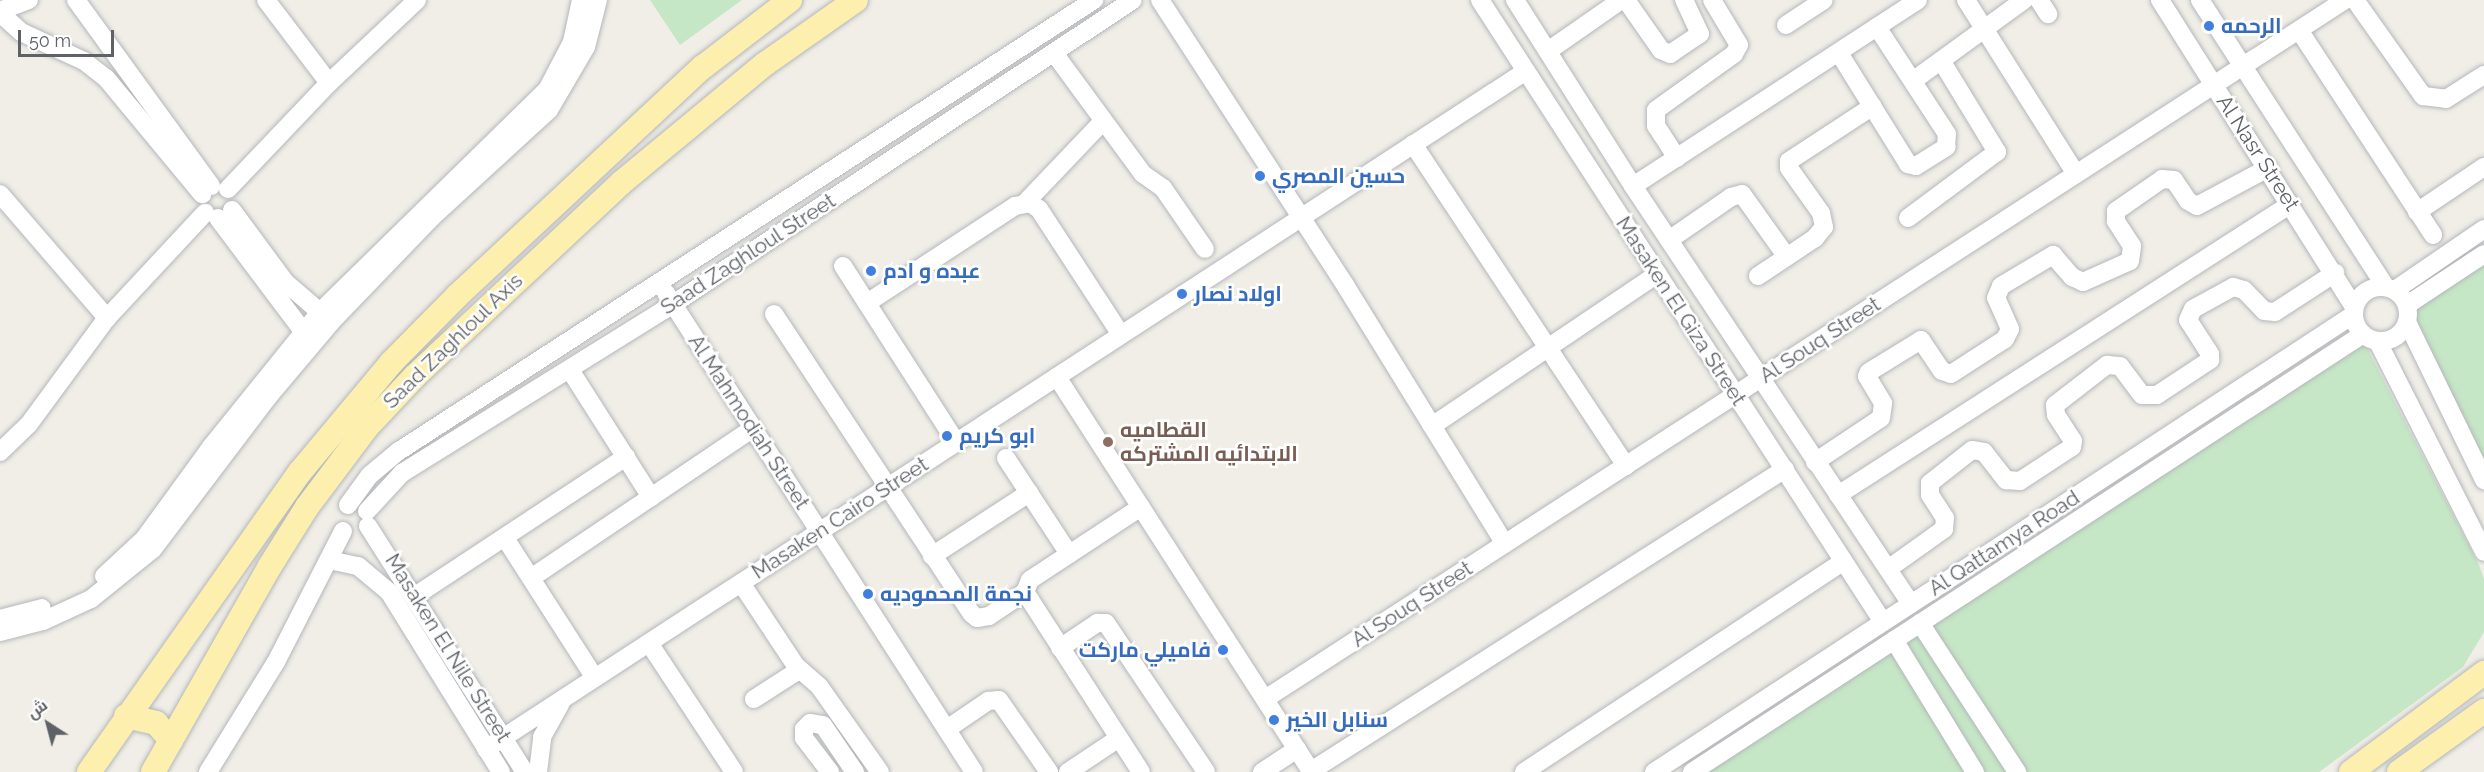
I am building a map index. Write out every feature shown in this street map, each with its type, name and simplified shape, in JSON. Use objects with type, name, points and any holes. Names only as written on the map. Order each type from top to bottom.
[{"type":"main road","name":"Saad Zaghloul Axis","points":[[89,772],[126,716],[300,472],[391,363],[457,296],[694,75],[790,0]]},
{"type":"main road","name":"Saad Zaghloul Axis","points":[[153,772],[288,537],[367,427],[415,376],[621,183],[765,64],[856,0]]},
{"type":"main road","points":[[2351,772],[2484,673]]},
{"type":"main road","points":[[2399,772],[2484,711]]},
{"type":"main road","points":[[126,716],[156,723],[171,740]]},
{"type":"street","points":[[0,452],[29,424],[107,318],[218,214],[233,196],[214,190],[106,78],[84,61],[21,32],[0,12],[29,0]]},
{"type":"street","points":[[76,0],[214,190],[218,214],[308,337]]},
{"type":"street","points":[[267,0],[329,83]]},
{"type":"street","points":[[214,190],[417,0]]},
{"type":"street","points":[[0,619],[63,600],[124,559],[144,539],[325,317],[547,90],[572,42],[581,0]]},
{"type":"street","points":[[325,317],[549,110],[579,62],[598,0]]},
{"type":"street","name":"Saad Zaghloul Street","points":[[348,505],[379,466],[431,430],[660,284],[1094,0]]},
{"type":"street","name":"Saad Zaghloul Street","points":[[368,518],[392,481],[673,304],[1133,0]]},
{"type":"street","points":[[1160,0],[1505,544]]},
{"type":"street","name":"Masaken El Giza Street","points":[[1480,0],[1883,622]]},
{"type":"street","name":"Masaken El Giza Street","points":[[1515,0],[1633,186],[1911,604]]},
{"type":"street","points":[[1548,51],[1621,0]]},
{"type":"street","points":[[1626,0],[1660,50],[1667,54],[1700,34],[1684,0]]},
{"type":"street","points":[[1677,158],[1656,126],[1656,110],[1734,54],[1739,45],[1712,0]]},
{"type":"street","points":[[1786,25],[1824,0]]},
{"type":"street","points":[[1633,186],[1918,0]]},
{"type":"street","points":[[1914,80],[1942,62],[2024,0]]},
{"type":"street","name":"Al Nasr Street","points":[[2160,0],[2335,273],[2354,311]]},
{"type":"street","name":"Al Nasr Street","points":[[2200,0],[2390,288]]},
{"type":"street","name":"Al Souq Street","points":[[1265,699],[2345,0]]},
{"type":"street","points":[[2355,0],[2423,96],[2446,99],[2484,75]]},
{"type":"street","points":[[1968,1],[2076,174]]},
{"type":"street","points":[[1839,53],[1910,165],[1916,166],[1946,147],[1947,134],[1914,80],[1877,27]]},
{"type":"street","points":[[2298,30],[2433,235]]},
{"type":"street","points":[[1054,53],[1143,174],[1163,188],[1205,249]]},
{"type":"street","points":[[1908,218],[1997,152],[1942,62]]},
{"type":"street","name":"Masaken Cairo Street","points":[[486,749],[1526,71]]},
{"type":"street","points":[[1758,276],[1815,238],[1824,227],[1821,213],[1789,168],[1789,161],[1873,106]]},
{"type":"street","points":[[867,303],[1025,203],[1103,121]]},
{"type":"street","points":[[1413,144],[1626,466]]},
{"type":"street","points":[[2417,212],[2484,167]]},
{"type":"street","points":[[1815,462],[1881,418],[1883,403],[1868,376],[1869,372],[1921,340],[1942,371],[1951,374],[2005,339],[2010,329],[1996,297],[2001,286],[2053,255],[2072,277],[2083,282],[2130,261],[2132,246],[2116,221],[2116,211],[2162,179],[2174,180],[2188,201],[2197,206],[2268,168]]},
{"type":"street","points":[[0,194],[107,318]]},
{"type":"street","points":[[1669,240],[1731,197],[1742,194],[1787,257]]},
{"type":"street","points":[[1025,203],[1039,209],[1121,335]]},
{"type":"street","points":[[1838,495],[2291,204]]},
{"type":"street","points":[[218,214],[285,282],[325,317]]},
{"type":"street","points":[[2484,229],[2390,288],[2363,293],[2354,311],[2484,552]]},
{"type":"street","points":[[2370,338],[2396,336],[2407,314],[2484,254]]},
{"type":"street","points":[[843,266],[956,442]]},
{"type":"street","points":[[1888,569],[1944,529],[1945,518],[1930,495],[1930,483],[1972,450],[1984,452],[2006,480],[2020,481],[2072,447],[2073,441],[2055,415],[2055,405],[2107,365],[2120,366],[2142,395],[2157,395],[2210,360],[2210,354],[2188,320],[2193,309],[2233,287],[2244,290],[2264,311],[2275,312],[2335,273]]},
{"type":"street","points":[[1432,426],[1547,346],[1657,274]]},
{"type":"street","name":"Al Mahmodiah Street","points":[[660,284],[974,772]]},
{"type":"street","points":[[2390,288],[2407,314],[2484,480]]},
{"type":"street","name":"Al Qattamya Road","points":[[1654,772],[2354,311]]},
{"type":"street","points":[[774,314],[932,556],[977,618],[989,616],[1025,592],[1030,580],[1141,507]]},
{"type":"street","points":[[0,632],[68,611],[134,567],[170,529],[308,337]]},
{"type":"street","name":"Al Qattamya Road","points":[[1692,772],[1920,623],[2370,338]]},
{"type":"street","points":[[570,370],[651,497]]},
{"type":"street","points":[[1057,377],[1311,772],[1785,469]]},
{"type":"street","points":[[531,578],[753,428]]},
{"type":"street","points":[[431,430],[442,448]]},
{"type":"street","points":[[415,596],[626,458]]},
{"type":"street","points":[[1006,458],[1069,554]]},
{"type":"street","points":[[932,556],[1029,493]]},
{"type":"street","points":[[208,772],[276,662],[344,531],[339,517],[348,505],[359,505],[368,518],[357,535],[344,531]]},
{"type":"street","name":"Masaken El Nile Street","points":[[368,518],[525,772]]},
{"type":"street","points":[[505,538],[595,678]]},
{"type":"street","name":"Masaken El Nile Street","points":[[329,560],[358,566],[383,584],[501,772]]},
{"type":"street","points":[[1524,772],[1842,562]]},
{"type":"street","points":[[741,583],[799,670],[819,686],[880,772]]},
{"type":"street","points":[[1025,592],[1141,772]]},
{"type":"street","points":[[1060,648],[1097,623],[1106,623],[1206,772]]},
{"type":"street","points":[[1920,623],[2017,772]]},
{"type":"street","points":[[1894,640],[1975,772]]},
{"type":"street","points":[[649,643],[734,772]]},
{"type":"street","points":[[754,699],[799,670]]},
{"type":"street","points":[[538,772],[542,737],[563,699]]},
{"type":"street","points":[[947,729],[988,701],[999,700],[1049,772]]},
{"type":"street","points":[[830,772],[804,738],[804,729],[810,723],[823,725],[855,772]]},
{"type":"street","points":[[1068,772],[1119,738]]},
{"type":"street","points":[[1262,772],[1297,749]]},
{"type":"green space","points":[[650,0],[742,0],[680,45]]},
{"type":"green space","points":[[2484,255],[2484,480],[2407,322],[2407,305]]},
{"type":"green space","points":[[2365,344],[2479,565],[2484,579],[2484,632],[2463,667],[2319,772],[1703,772]]},
{"type":"place","name":"الرحمه","points":[[2209,26]]},
{"type":"place","name":"حسين المصري","points":[[1260,176]]},
{"type":"place","name":"عبده و ادم","points":[[871,271]]},
{"type":"place","name":"اولاد نصار","points":[[1182,294]]},
{"type":"place","name":"ابو كريم","points":[[947,436]]},
{"type":"place","name":"القطاميه الابتدائيه المشتركه","points":[[1108,442]]},
{"type":"place","name":"نجمة المحموديه","points":[[868,594]]},
{"type":"place","name":"فاميلي ماركت","points":[[1223,650]]},
{"type":"place","name":"سنابل الخير","points":[[1274,720]]}]
